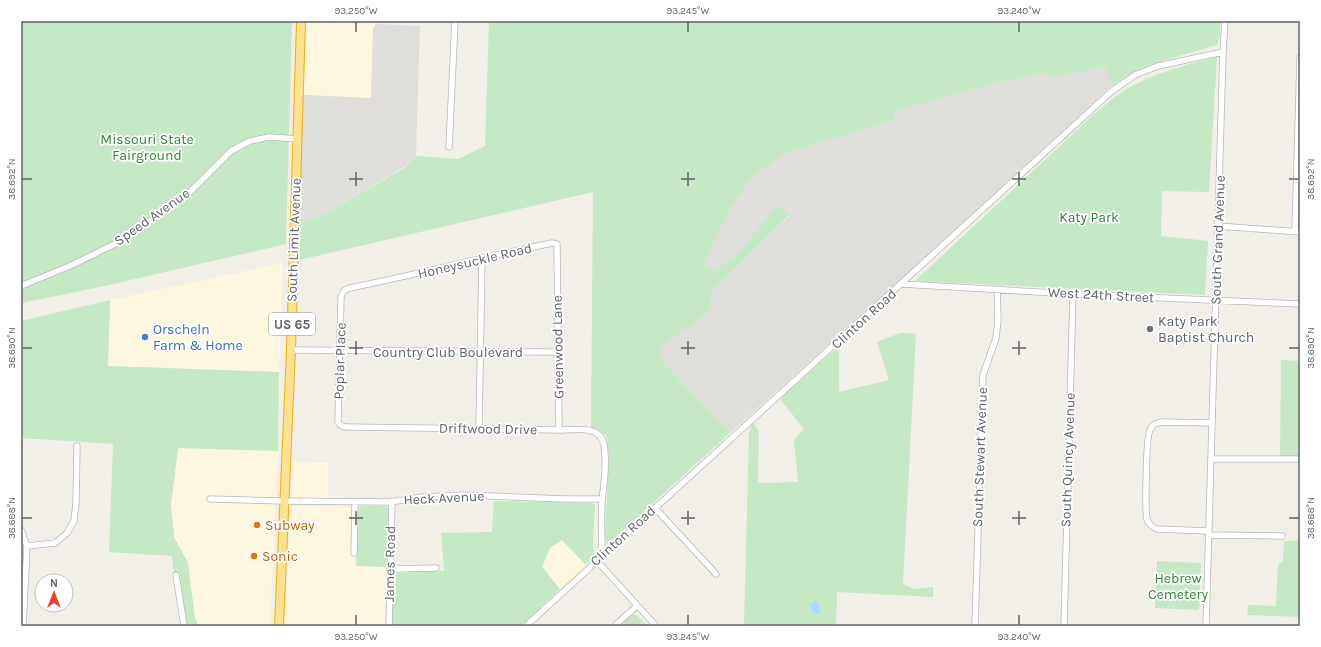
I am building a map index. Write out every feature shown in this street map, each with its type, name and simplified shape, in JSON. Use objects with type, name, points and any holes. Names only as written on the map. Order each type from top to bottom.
[{"type":"highway","name":"South Limit Avenue","points":[[279,626],[291,350],[301,21]]},
{"type":"street","points":[[449,147],[455,21]]},
{"type":"street","name":"South Grand Avenue","points":[[1206,626],[1225,21]]},
{"type":"street","name":"Clinton Road","points":[[526,626],[1112,91],[1135,75],[1158,66],[1223,52]]},
{"type":"street","points":[[1218,226],[1298,231],[1300,58]]},
{"type":"street","name":"Speed Avenue","points":[[21,286],[72,265],[125,239],[186,196],[231,151],[250,141],[269,137],[298,139]]},
{"type":"street","name":"Honeysuckle Road","points":[[374,283],[555,243],[557,244],[557,264]]},
{"type":"street","points":[[479,429],[482,258]]},
{"type":"street","name":"Greenwood Lane","points":[[557,264],[559,430]]},
{"type":"street","name":"Poplar Place","points":[[374,283],[346,289],[343,292],[338,422],[343,427],[378,428]]},
{"type":"street","name":"West 24th Street","points":[[902,284],[1073,294],[1300,304]]},
{"type":"street","name":"South Stewart Avenue","points":[[975,626],[983,376],[996,338],[998,320],[997,289]]},
{"type":"street","name":"South Quincy Avenue","points":[[1064,626],[1073,294]]},
{"type":"street","name":"Country Club Boulevard","points":[[291,350],[558,352]]},
{"type":"street","points":[[1212,423],[1162,422],[1154,424],[1150,428],[1147,450],[1146,513],[1149,524],[1157,529],[1282,536]]},
{"type":"street","name":"Driftwood Drive","points":[[378,428],[559,430],[588,431],[598,434],[603,441],[604,452],[602,499]]},
{"type":"street","points":[[26,546],[55,542],[67,533],[74,521],[76,503],[77,446]]},
{"type":"street","points":[[1211,459],[1300,459]]},
{"type":"street","name":"Heck Avenue","points":[[210,499],[392,502],[463,495],[602,499]]},
{"type":"street","points":[[602,499],[602,556]]},
{"type":"street","points":[[354,553],[355,502]]},
{"type":"street","name":"James Road","points":[[389,626],[392,502]]},
{"type":"street","points":[[655,508],[716,574]]},
{"type":"street","points":[[21,530],[26,546],[23,626]]},
{"type":"street","points":[[597,561],[656,626]]},
{"type":"street","points":[[390,569],[436,568]]},
{"type":"street","points":[[176,575],[184,626]]},
{"type":"street","points":[[614,626],[637,606]]},
{"type":"shaded area","points":[[305,21],[376,21],[373,29],[371,98],[303,95]]},
{"type":"shaded area","points":[[376,24],[420,26],[416,156],[404,167],[328,212],[307,221],[299,221],[303,95],[371,98],[373,29]]},
{"type":"shaded area","points":[[1106,67],[1112,86],[730,433],[660,359],[660,348],[709,311],[713,290],[789,216],[777,204],[735,257],[714,270],[704,265],[729,210],[751,179],[782,155],[895,120],[894,112],[999,82],[1047,74],[1051,79]]},
{"type":"shaded area","points":[[283,263],[279,372],[108,366],[110,300]]},
{"type":"shaded area","points":[[178,448],[278,451],[270,626],[198,626],[174,537],[171,504]]},
{"type":"shaded area","points":[[293,462],[328,463],[328,498],[295,499],[292,497]]},
{"type":"shaded area","points":[[292,506],[358,508],[356,566],[387,567],[384,626],[285,626]]},
{"type":"shaded area","points":[[562,540],[586,565],[560,589],[542,567],[550,548]]},
{"type":"green space","name":"Missouri State Fairground","points":[[21,21],[292,21],[286,244],[105,286],[21,303]]},
{"type":"green space","points":[[489,21],[1220,21],[1220,37],[1217,45],[1139,69],[1112,86],[1105,67],[1051,79],[1047,74],[999,82],[894,112],[895,120],[782,155],[751,179],[729,210],[704,265],[714,270],[735,257],[777,204],[789,215],[713,290],[709,311],[660,348],[660,359],[730,433],[607,545],[605,532],[609,455],[606,435],[591,427],[593,192],[299,260],[299,221],[307,221],[328,212],[404,168],[416,156],[458,159],[485,146]]},
{"type":"green space","name":"Katy Park","points":[[1217,57],[1209,192],[1162,191],[1161,236],[1208,241],[1205,295],[915,281],[1093,115],[1116,96],[1136,84],[1158,74],[1181,66]]},
{"type":"green space","points":[[110,300],[108,366],[279,372],[278,451],[178,448],[171,504],[174,537],[188,563],[195,618],[198,626],[185,626],[174,575],[172,556],[109,552],[113,444],[21,438],[21,321]]},
{"type":"green space","points":[[900,333],[916,334],[903,584],[914,589],[933,587],[933,597],[837,592],[836,626],[744,626],[749,431],[753,422],[759,432],[758,483],[798,482],[794,440],[804,429],[780,399],[839,346],[839,392],[889,380],[877,342]]},
{"type":"green space","points":[[1281,360],[1300,361],[1300,461],[1280,461]]},
{"type":"green space","points":[[494,501],[591,503],[595,505],[594,556],[586,565],[562,540],[550,548],[542,567],[560,589],[521,626],[391,626],[392,573],[444,571],[441,533],[492,532]]},
{"type":"green space","points":[[359,506],[385,506],[388,508],[387,567],[356,566]]},
{"type":"green space","points":[[1300,540],[1300,617],[1247,615],[1248,605],[1276,606],[1278,565],[1283,561],[1284,541]]},
{"type":"green space","name":"Hebrew Cemetery","points":[[1157,561],[1201,563],[1199,610],[1155,608]]},
{"type":"green space","points":[[632,615],[637,615],[647,626],[620,626]]},
{"type":"water","points":[[815,601],[819,604],[820,613],[815,614],[810,605]]},
{"type":"place","name":"Katy Park Baptist Church","points":[[1150,329]]},
{"type":"place","name":"Orscheln Farm & Home","points":[[145,337]]},
{"type":"place","name":"Subway","points":[[257,525]]},
{"type":"place","name":"Sonic","points":[[254,556]]}]
